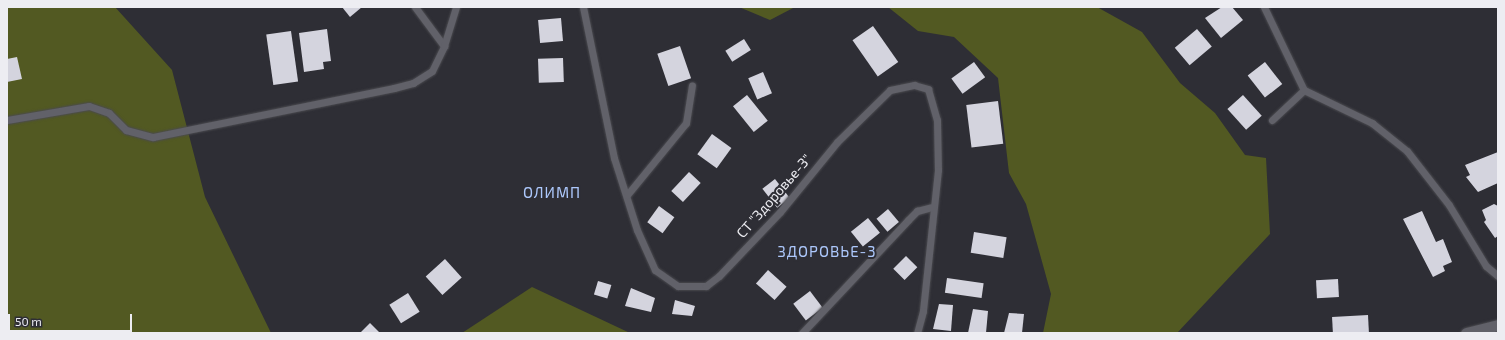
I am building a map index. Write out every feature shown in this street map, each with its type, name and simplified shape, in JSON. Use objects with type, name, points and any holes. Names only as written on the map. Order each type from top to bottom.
[{"type":"street","points":[[1466,333],[1498,325]]},
{"type":"lane","points":[[415,7],[444,46]]},
{"type":"lane","points":[[7,120],[89,106],[109,113],[126,130],[153,137],[413,83],[432,71],[444,46],[456,7]]},
{"type":"lane","name":"СТ \"Здоровье-3\"","points":[[582,7],[614,158],[637,230],[655,270],[678,286],[706,286],[780,212],[837,142],[890,90],[914,85],[928,89],[937,120],[938,170],[932,207],[923,311],[917,333]]},
{"type":"lane","points":[[1264,7],[1304,90],[1372,123],[1407,151],[1449,205],[1486,266],[1498,276]]},
{"type":"lane","points":[[626,195],[686,124],[692,85]]},
{"type":"lane","points":[[1272,120],[1304,90]]},
{"type":"lane","points":[[802,333],[902,225],[917,211],[932,207]]},
{"type":"green space","points":[[7,7],[115,7],[172,70],[205,197],[271,333],[7,333]]},
{"type":"green space","points":[[739,7],[795,7],[770,20]]},
{"type":"green space","points":[[888,7],[1097,7],[1142,32],[1180,83],[1215,113],[1245,155],[1266,158],[1270,234],[1177,333],[1043,333],[1051,294],[1026,204],[1009,173],[998,78],[954,37],[918,31]]},
{"type":"green space","points":[[532,287],[630,333],[462,333]]},
{"type":"building","points":[[342,7],[362,7],[350,17]]},
{"type":"building","points":[[1222,7],[1232,7],[1243,20],[1221,38],[1205,18]]},
{"type":"building","points":[[561,18],[563,41],[540,43],[538,20]]},
{"type":"building","points":[[873,26],[898,62],[878,76],[853,40]]},
{"type":"building","points":[[327,29],[331,61],[323,62],[324,69],[304,72],[299,33]]},
{"type":"building","points":[[1197,29],[1212,47],[1190,65],[1175,48]]},
{"type":"building","points":[[291,31],[298,82],[273,85],[266,34]]},
{"type":"building","points":[[744,39],[751,50],[732,62],[725,51]]},
{"type":"building","points":[[680,46],[691,78],[668,86],[657,54]]},
{"type":"building","points":[[17,57],[22,79],[7,82],[7,59]]},
{"type":"building","points":[[563,58],[564,82],[539,83],[538,59]]},
{"type":"building","points":[[974,62],[985,77],[963,94],[951,78]]},
{"type":"building","points":[[1265,62],[1282,84],[1265,98],[1248,76]]},
{"type":"building","points":[[763,72],[772,93],[757,99],[748,78]]},
{"type":"building","points":[[747,95],[768,121],[754,132],[733,106]]},
{"type":"building","points":[[1243,95],[1262,116],[1246,130],[1227,109]]},
{"type":"building","points":[[998,101],[1003,144],[971,148],[966,105]]},
{"type":"building","points":[[712,134],[731,148],[717,168],[697,154]]},
{"type":"building","points":[[1498,152],[1498,183],[1478,192],[1466,177],[1470,175],[1465,165]]},
{"type":"building","points":[[689,172],[701,183],[683,202],[671,191]]},
{"type":"building","points":[[775,179],[790,198],[777,208],[762,189]]},
{"type":"building","points":[[1494,204],[1498,206],[1498,236],[1495,238],[1484,222],[1486,220],[1482,210]]},
{"type":"building","points":[[659,206],[674,217],[663,233],[647,222]]},
{"type":"building","points":[[888,209],[899,222],[887,232],[877,219]]},
{"type":"building","points":[[1422,211],[1436,242],[1443,239],[1452,262],[1443,266],[1445,271],[1433,277],[1403,219]]},
{"type":"building","points":[[868,218],[880,233],[863,247],[851,232]]},
{"type":"building","points":[[974,232],[1007,237],[1003,258],[971,253]]},
{"type":"building","points":[[906,256],[917,267],[905,280],[893,269]]},
{"type":"building","points":[[445,259],[462,278],[442,295],[426,276]]},
{"type":"building","points":[[768,270],[787,287],[775,300],[756,283]]},
{"type":"building","points":[[947,278],[984,283],[982,298],[945,293]]},
{"type":"building","points":[[1338,279],[1339,297],[1317,298],[1316,280]]},
{"type":"building","points":[[598,281],[611,285],[607,298],[594,294]]},
{"type":"building","points":[[631,288],[655,298],[651,312],[625,306]]},
{"type":"building","points":[[810,291],[823,308],[806,320],[793,304]]},
{"type":"building","points":[[408,293],[420,312],[401,323],[389,305]]},
{"type":"building","points":[[675,300],[695,306],[692,316],[672,314]]},
{"type":"building","points":[[939,304],[953,305],[951,331],[933,329]]},
{"type":"building","points":[[973,309],[988,311],[986,333],[968,333]]},
{"type":"building","points":[[1009,313],[1024,314],[1022,333],[1004,333]]},
{"type":"building","points":[[1368,315],[1369,333],[1333,333],[1332,317]]},
{"type":"building","points":[[370,323],[380,333],[360,333]]},
{"type":"district","name":"ОЛИМП","points":[[552,193]]},
{"type":"district","name":"ЗДОРОВЬЕ-3","points":[[827,252]]}]
